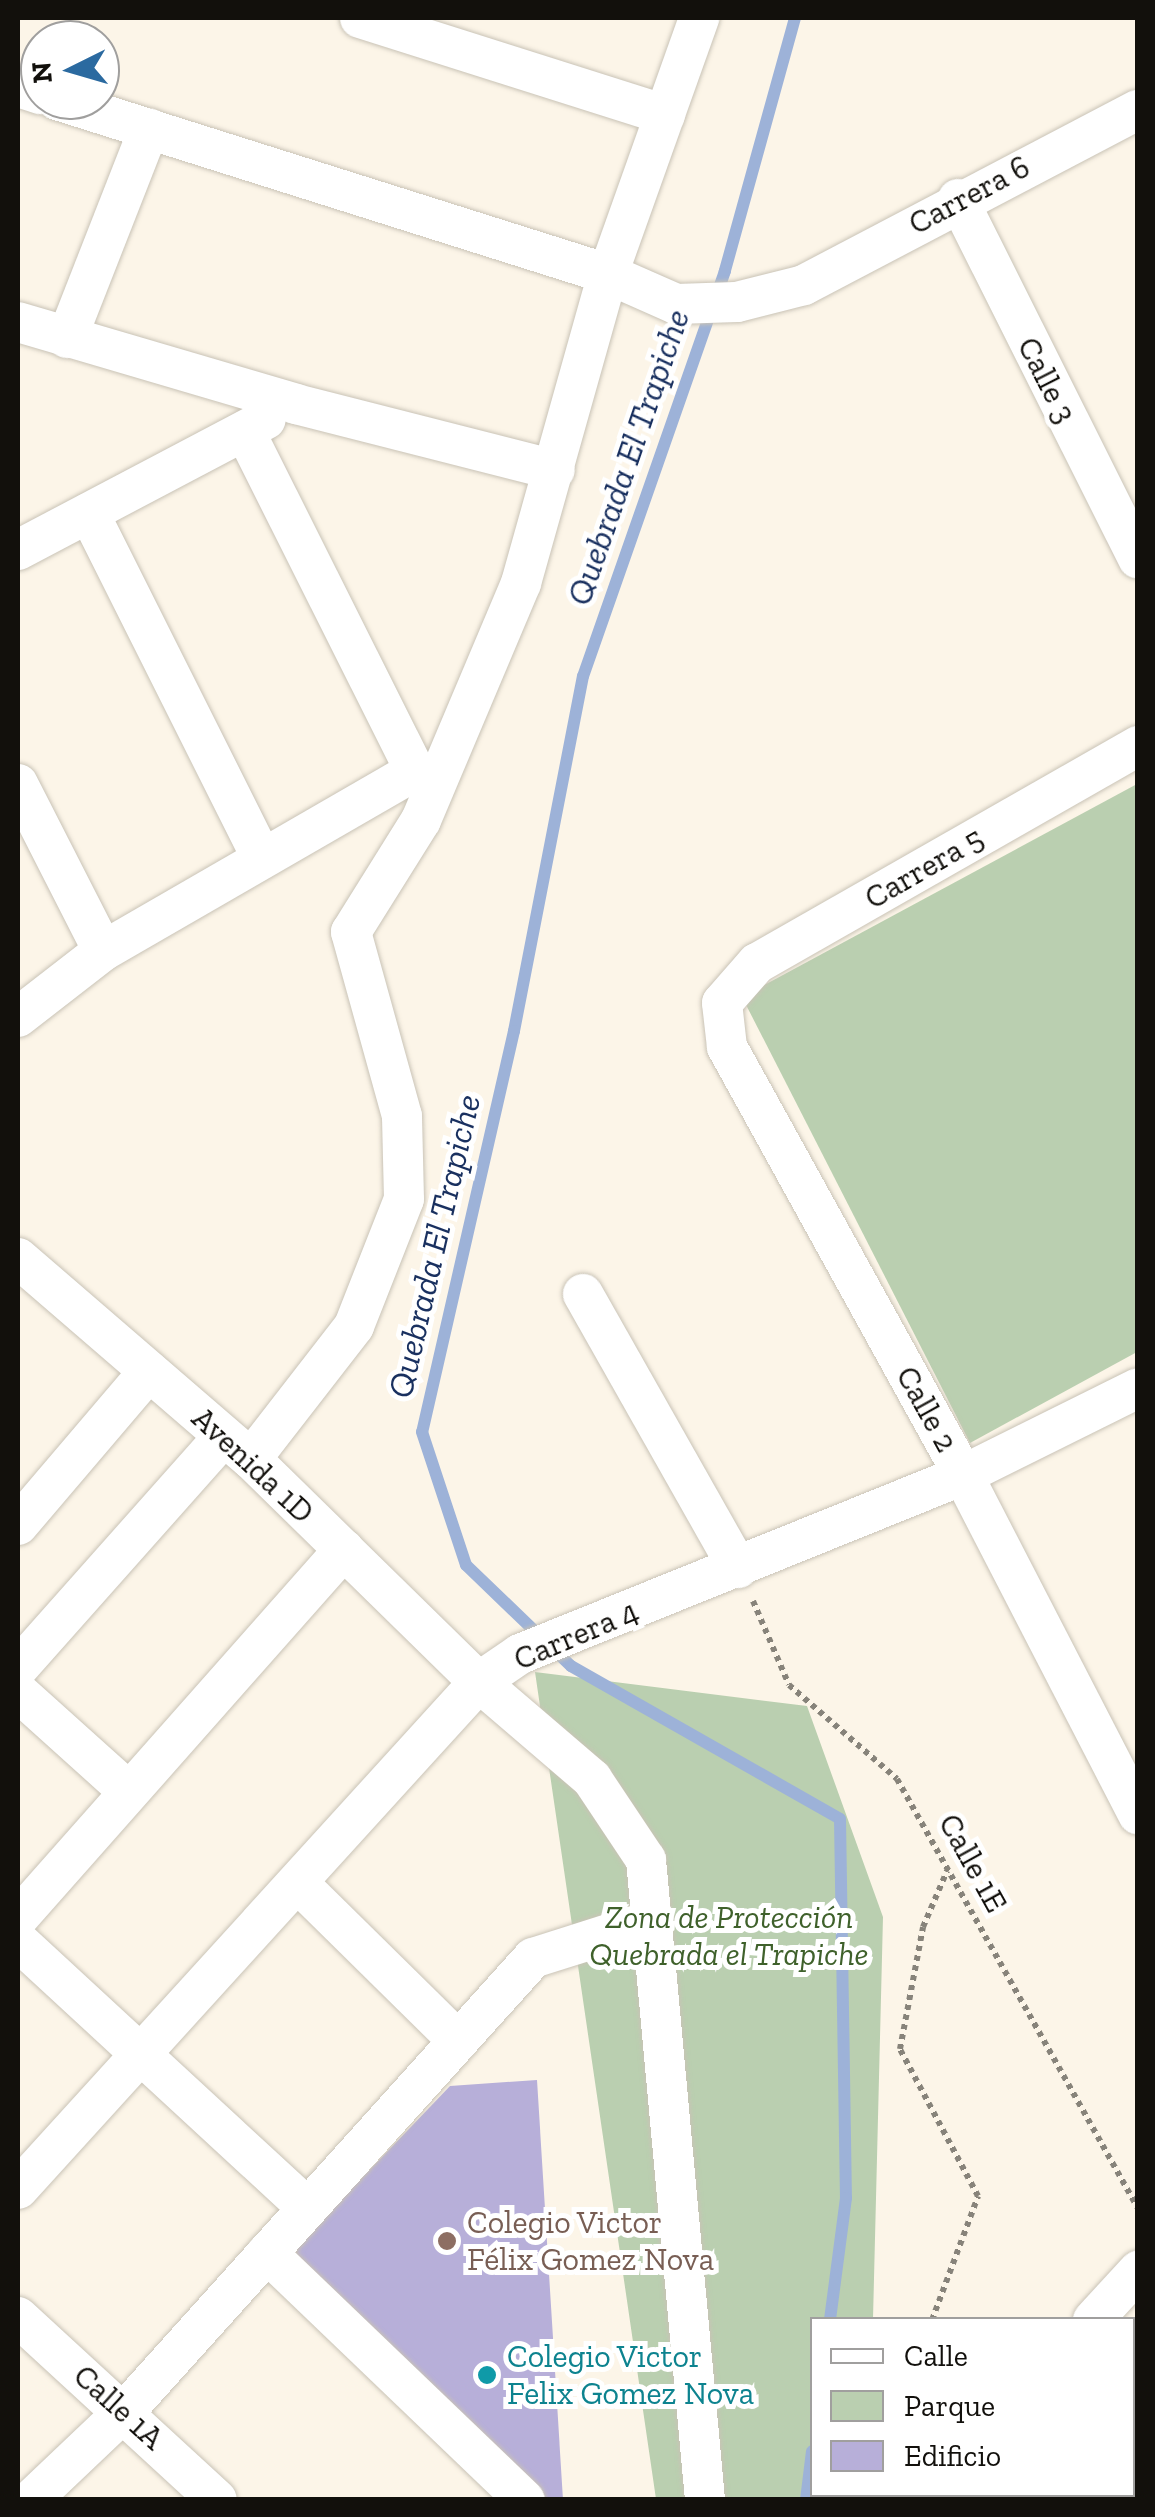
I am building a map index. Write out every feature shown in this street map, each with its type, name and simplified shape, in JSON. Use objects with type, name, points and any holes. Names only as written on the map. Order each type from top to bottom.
[{"type":"street","points":[[360,18],[666,115]]},
{"type":"street","points":[[18,1668],[354,1326],[404,1199],[402,1116],[351,932],[421,820],[520,583],[608,274],[699,18]]},
{"type":"street","name":"Carrera 6","points":[[608,274],[676,304],[737,302],[804,284],[958,200],[1138,110]]},
{"type":"street","points":[[119,120],[608,274]]},
{"type":"street","points":[[67,338],[149,130]]},
{"type":"street","name":"Calle 3","points":[[958,200],[1138,559]]},
{"type":"street","points":[[18,322],[296,404],[555,470]]},
{"type":"street","points":[[18,550],[296,404]]},
{"type":"street","points":[[18,1017],[104,951],[262,856],[415,771],[245,430]]},
{"type":"street","points":[[88,513],[262,856]]},
{"type":"street","name":"Carrera 5","points":[[722,1004],[757,964],[1138,746]]},
{"type":"street","points":[[18,784],[104,951]]},
{"type":"street","name":"Calle 2","points":[[722,1004],[727,1047],[964,1475],[1138,1814]]},
{"type":"street","name":"Avenida 1D","points":[[23,1275],[149,1371],[238,1447],[479,1682],[592,1779],[646,1860],[705,2500]]},
{"type":"street","points":[[583,1294],[738,1568]]},
{"type":"street","points":[[18,1525],[149,1371]]},
{"type":"street","name":"Carrera 4","points":[[18,2189],[479,1682],[520,1654],[964,1475],[1138,1388]]},
{"type":"street","points":[[18,1918],[344,1550]]},
{"type":"street","points":[[18,1692],[130,1792]]},
{"type":"street","points":[[298,1884],[458,2041]]},
{"type":"street","points":[[31,2500],[126,2410],[533,1958],[653,1920]]},
{"type":"street","points":[[18,1941],[145,2053],[307,2208]]},
{"type":"street","points":[[267,2253],[525,2500]]},
{"type":"street","points":[[1096,2317],[1138,2270]]},
{"type":"street","name":"Calle 1A","points":[[18,2317],[126,2410],[217,2500]]},
{"type":"path","name":"Calle 1E","points":[[738,1568],[790,1685],[897,1780],[1138,2208]]},
{"type":"path","points":[[933,2317],[978,2196],[900,2048],[922,1926],[948,1870]]},
{"type":"green space","points":[[1137,784],[1137,1352],[970,1443],[742,997]]},
{"type":"green space","name":"Zona de Protección Quebrada el Trapiche","points":[[535,1672],[807,1706],[883,1917],[873,2317],[810,2317],[810,2497],[868,2499],[656,2499]]},
{"type":"building","name":"Colegio Victor Felix Gomez Nova","points":[[537,2080],[563,2500],[547,2500],[292,2251],[450,2086]]},
{"type":"waterway","name":"Quebrada El Trapiche","points":[[795,18],[725,271],[583,676],[514,1031],[422,1432],[466,1565],[571,1666],[840,1819],[846,2198],[830,2317]]},
{"type":"waterway","name":"Quebrada El Trapiche","points":[[806,2500],[810,2467]]},
{"type":"place","name":"Colegio Victor Félix Gomez Nova","points":[[447,2241]]},
{"type":"place","name":"Colegio Victor Felix Gomez Nova","points":[[487,2375]]}]
